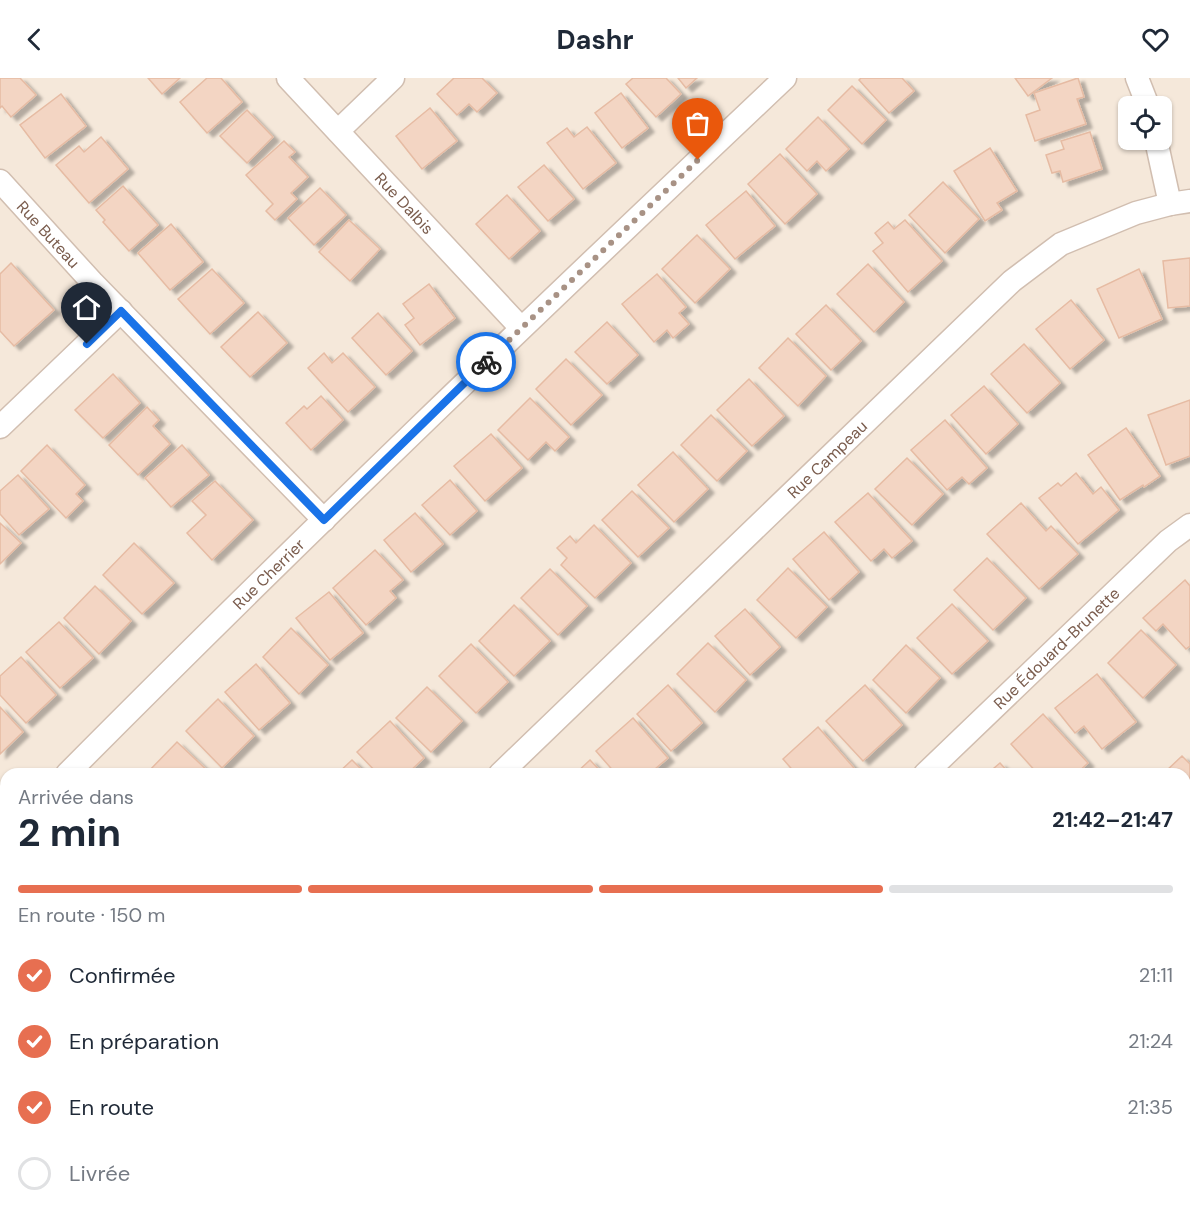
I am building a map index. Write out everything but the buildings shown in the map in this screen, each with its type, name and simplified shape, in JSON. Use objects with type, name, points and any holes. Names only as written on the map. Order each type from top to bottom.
[{"type":"street","name":"Rue Dalbis","points":[[288,78],[521,328]]},
{"type":"street","points":[[338,131],[393,78]]},
{"type":"street","name":"Rue Cherrier","points":[[75,768],[521,328],[785,78]]},
{"type":"street","points":[[1137,78],[1144,96]]},
{"type":"street","points":[[1160,150],[1180,202]]},
{"type":"street","name":"Rue Buteau","points":[[0,182],[92,282],[324,520]]},
{"type":"street","name":"Rue Campeau","points":[[506,768],[1012,281],[1061,243],[1136,213],[1180,202]]},
{"type":"street","points":[[0,427],[121,311]]},
{"type":"street","name":"Rue Édouard-Brunette","points":[[931,768],[1168,541],[1190,525]]},
{"type":"shaded area","points":[[0,78],[1190,78],[1190,768],[0,768]]},
{"type":"way so far","points":[[486,362],[698,160]]},
{"type":"route","points":[[87,344],[121,311],[324,520],[486,362]]}]
